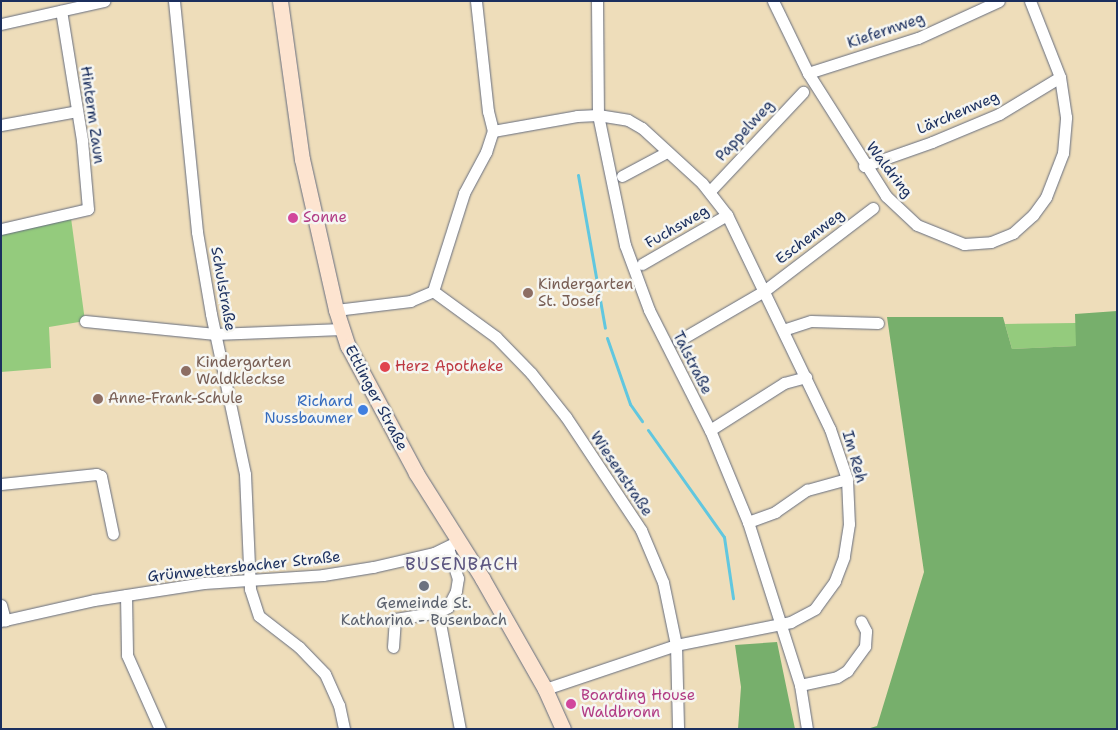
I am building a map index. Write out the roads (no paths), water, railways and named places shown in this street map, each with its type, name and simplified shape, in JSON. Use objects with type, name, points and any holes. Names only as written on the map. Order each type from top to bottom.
[{"type":"main road","name":"Ettlinger Straße","points":[[280,1],[302,159],[342,329],[356,364],[453,545],[545,689],[563,729]]},
{"type":"street","name":"Hinterm Zaun","points":[[1,229],[88,209],[77,111],[56,12],[49,1]]},
{"type":"street","points":[[1,24],[104,1]]},
{"type":"street","name":"Schulstraße","points":[[174,1],[197,232],[215,334],[246,474],[250,580],[259,616],[300,647],[325,674],[339,705],[344,729]]},
{"type":"street","points":[[336,310],[410,301],[433,291],[464,193],[486,152],[493,131],[488,111],[476,1]]},
{"type":"street","name":"Talstraße","points":[[598,1],[598,114],[613,195],[633,270],[664,342],[710,430],[748,522],[800,685],[807,729]]},
{"type":"street","name":"Waldring","points":[[774,1],[808,73],[864,166],[886,196],[917,225],[944,238],[964,244],[978,244],[1013,233],[1034,215],[1046,197],[1063,153],[1066,117],[1060,78],[1030,1]]},
{"type":"street","name":"Kiefernweg","points":[[808,73],[918,38],[1000,1]]},
{"type":"street","name":"Lärchenweg","points":[[864,166],[932,142],[999,114],[1060,78]]},
{"type":"street","name":"Pappelweg","points":[[710,191],[803,92]]},
{"type":"street","points":[[1,125],[77,111]]},
{"type":"street","points":[[493,131],[598,114]]},
{"type":"street","name":"Im Reh","points":[[545,689],[676,645],[781,624],[815,609],[835,581],[844,557],[849,524],[847,479],[830,429],[727,215],[710,191],[642,128],[628,120],[598,114]]},
{"type":"street","points":[[622,176],[667,152]]},
{"type":"street","name":"Eschenweg","points":[[678,342],[764,291],[873,208]]},
{"type":"street","name":"Fuchsweg","points":[[642,264],[727,215]]},
{"type":"street","name":"Wiesenstraße","points":[[433,291],[496,337],[531,373],[566,417],[641,530],[656,559],[676,645],[678,729]]},
{"type":"street","points":[[85,321],[215,334],[342,329]]},
{"type":"street","points":[[783,330],[811,321],[878,322]]},
{"type":"street","points":[[710,430],[784,383],[806,377]]},
{"type":"street","points":[[1,484],[96,474],[101,476],[113,534]]},
{"type":"street","points":[[748,522],[762,518],[807,490],[847,479]]},
{"type":"street","points":[[393,647],[395,619],[438,612],[448,607],[456,591],[458,578],[453,545]]},
{"type":"street","name":"Grünwettersbacher Straße","points":[[3,621],[126,595],[204,583],[373,567],[453,545]]},
{"type":"street","points":[[126,595],[127,655],[160,729]]},
{"type":"street","points":[[1,605],[3,621]]},
{"type":"street","points":[[438,612],[460,729]]},
{"type":"street","points":[[800,685],[837,677],[847,671],[865,646],[866,631],[861,621]]},
{"type":"waterway","points":[[578,175],[605,328]]},
{"type":"waterway","points":[[607,338],[630,404],[642,421]]},
{"type":"waterway","points":[[648,430],[724,537],[733,598]]},
{"type":"place","name":"Sonne","points":[[293,218]]},
{"type":"place","name":"Kindergarten St. Josef","points":[[528,293]]},
{"type":"place","name":"Herz Apotheke","points":[[385,367]]},
{"type":"place","name":"Kindergarten Waldkleckse","points":[[186,371]]},
{"type":"place","name":"Anne-Frank-Schule","points":[[98,399]]},
{"type":"place","name":"Richard Nussbaumer","points":[[363,410]]},
{"type":"place","name":"Gemeinde St. Katharina - Busenbach","points":[[424,586]]},
{"type":"place","name":"Boarding House Waldbronn","points":[[571,704]]},
{"type":"district","name":"BUSENBACH","points":[[462,564]]}]
